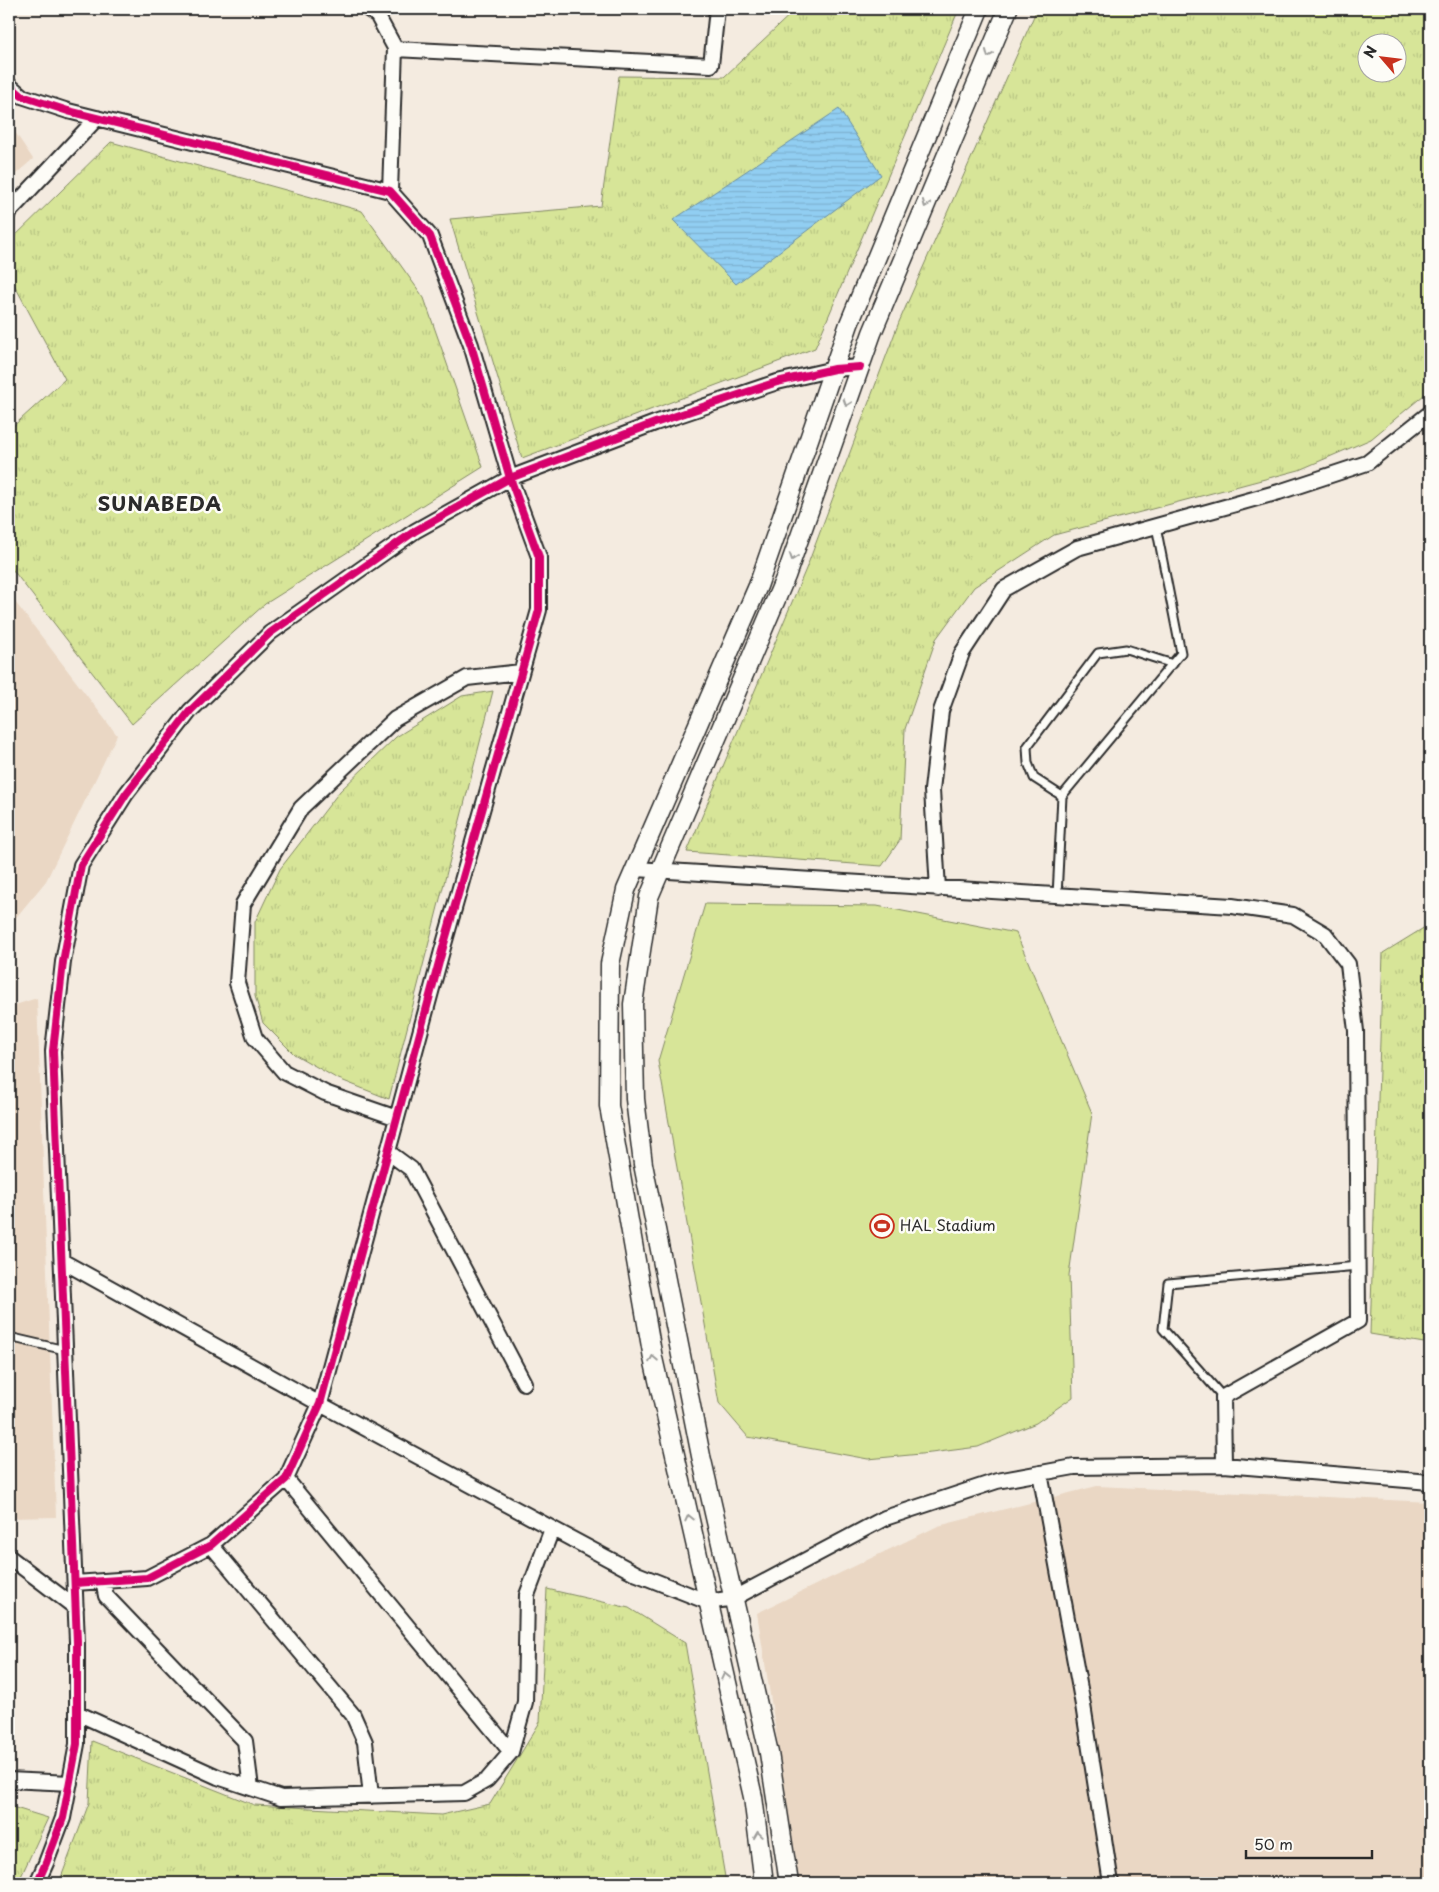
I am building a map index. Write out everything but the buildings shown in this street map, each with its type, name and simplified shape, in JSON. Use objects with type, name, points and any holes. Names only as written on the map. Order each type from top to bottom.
[{"type":"street","points":[[368,9],[377,15],[395,48],[390,191]]},
{"type":"street","points":[[395,48],[711,65],[716,9]]},
{"type":"street","points":[[764,1883],[753,1798],[653,1358],[609,1106],[610,964],[626,890],[758,586],[850,324],[979,9]]},
{"type":"street","points":[[788,1883],[768,1753],[702,1456],[643,1164],[635,1099],[633,1004],[649,897],[786,576],[872,333],[1008,9]]},
{"type":"street","points":[[9,85],[22,96],[97,118],[390,191],[430,236],[471,345],[510,478],[539,557],[539,610],[442,951],[320,1404],[286,1479],[211,1545],[147,1578],[75,1583]]},
{"type":"street","points":[[9,212],[97,118]]},
{"type":"street","points":[[37,1883],[64,1818],[77,1744],[76,1608],[53,1051],[63,962],[81,865],[126,794],[190,711],[270,633],[415,531],[510,478],[664,420],[777,382],[834,369],[860,367]]},
{"type":"street","points":[[938,889],[932,790],[941,710],[962,653],[1004,589],[1077,548],[1279,492],[1367,463],[1430,413]]},
{"type":"street","points":[[397,1118],[325,1093],[284,1072],[255,1038],[237,983],[244,904],[301,808],[395,720],[467,678],[522,672]]},
{"type":"street","points":[[636,869],[1232,906],[1293,915],[1325,934],[1348,964],[1356,1032],[1358,1321],[1223,1397],[1224,1465]]},
{"type":"street","points":[[388,1152],[410,1169],[524,1383]]},
{"type":"street","points":[[62,1262],[320,1404],[637,1574],[708,1602],[734,1598],[885,1518],[997,1481],[1074,1467],[1224,1465],[1430,1482]]},
{"type":"street","points":[[1040,1473],[1083,1705],[1111,1883]]},
{"type":"street","points":[[286,1479],[511,1752]]},
{"type":"street","points":[[77,1713],[218,1777],[281,1798],[464,1793],[487,1780],[511,1752],[525,1702],[527,1595],[552,1529]]},
{"type":"street","points":[[211,1545],[353,1715],[365,1742],[371,1796]]},
{"type":"street","points":[[9,1557],[76,1608]]},
{"type":"street","points":[[103,1581],[106,1596],[245,1741],[251,1788]]},
{"type":"street","points":[[9,1780],[70,1783]]},
{"type":"lane","points":[[1058,896],[1062,796],[1181,653],[1156,526]]},
{"type":"lane","points":[[1062,796],[1034,778],[1028,763],[1027,747],[1098,653],[1126,649],[1173,664]]},
{"type":"lane","points":[[1223,1397],[1163,1328],[1168,1283],[1358,1266]]},
{"type":"lane","points":[[9,1338],[65,1350]]},
{"type":"shaded area","points":[[9,123],[33,159],[9,180]]},
{"type":"shaded area","points":[[9,594],[117,735],[46,881],[9,926]]},
{"type":"shaded area","points":[[37,998],[56,1517],[9,1518],[9,1007]]},
{"type":"shaded area","points":[[1097,1486],[1430,1502],[1430,1883],[800,1883],[757,1613],[938,1526]]},
{"type":"green space","points":[[796,9],[959,9],[815,348],[522,458],[450,219],[601,206],[619,76],[724,77]]},
{"type":"green space","points":[[1037,9],[1430,9],[1430,390],[1371,439],[1299,470],[1054,535],[974,587],[936,639],[905,729],[900,840],[882,866],[687,852],[808,564],[899,322]]},
{"type":"green space","points":[[111,142],[362,211],[424,298],[483,467],[265,604],[132,724],[9,565],[9,430],[65,379],[9,275],[9,242]]},
{"type":"green space","points":[[493,691],[389,1099],[336,1078],[294,1054],[263,1023],[255,996],[255,922],[280,869],[340,791],[396,737],[462,696]]},
{"type":"green space","name":"HAL Stadium","points":[[705,904],[877,906],[1016,933],[1092,1113],[1069,1275],[1073,1397],[1036,1423],[978,1447],[868,1459],[748,1437],[719,1403],[658,1061]]},
{"type":"green space","points":[[1430,924],[1430,1344],[1370,1334],[1383,953]]},
{"type":"green space","points":[[547,1589],[629,1608],[685,1643],[726,1883],[59,1883],[89,1803],[92,1741],[254,1805],[441,1815],[490,1804],[540,1722]]},
{"type":"green space","points":[[9,1806],[48,1818],[18,1883],[9,1883]]},
{"type":"water","points":[[839,109],[881,175],[736,284],[673,220]]},
{"type":"cycle path","points":[[9,85],[22,96],[68,111],[390,191],[430,236],[471,345],[510,478],[539,557],[539,610],[442,951],[320,1404],[286,1479],[211,1545],[147,1578],[75,1583]]},
{"type":"cycle path","points":[[37,1883],[63,1818],[77,1744],[77,1642],[53,1051],[63,962],[81,865],[126,794],[190,711],[270,633],[415,531],[510,478],[655,423],[777,382],[834,369],[860,367]]},
{"type":"place","name":"HAL Stadium","points":[[882,1226]]},
{"type":"district","name":"SUNABEDA","points":[[160,504]]}]
